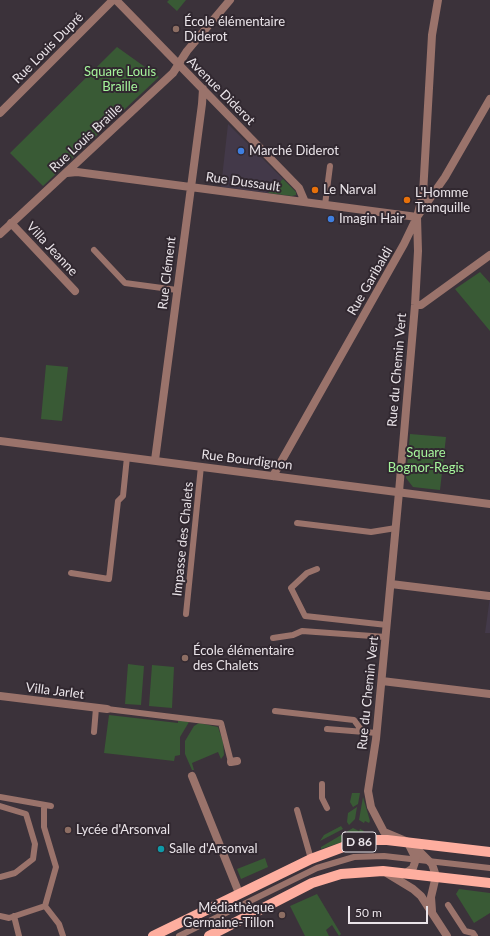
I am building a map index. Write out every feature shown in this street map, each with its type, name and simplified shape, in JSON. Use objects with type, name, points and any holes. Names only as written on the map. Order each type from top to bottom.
[{"type":"main road","name":"D 86","points":[[153,936],[311,859],[334,849],[369,840],[408,842],[490,852]]},
{"type":"main road","name":"D 86","points":[[209,936],[326,877],[357,872],[383,871],[490,883]]},
{"type":"street","name":"Avenue Diderot","points":[[114,0],[299,188],[305,202]]},
{"type":"street","name":"Rue Louis Dupré","points":[[0,113],[114,0]]},
{"type":"street","name":"Rue Louis Braille","points":[[0,234],[173,73],[187,51],[230,0]]},
{"type":"street","name":"Rue du Chemin Vert","points":[[436,876],[429,861],[408,842],[384,832],[371,808],[368,791],[377,732],[396,528],[415,305],[418,251],[417,217],[423,194],[432,35],[438,0]]},
{"type":"street","name":"Rue Clément","points":[[155,460],[203,89]]},
{"type":"street","name":"Rue Garibaldi","points":[[273,476],[404,244],[417,217],[445,177],[490,99]]},
{"type":"street","name":"Rue Dussault","points":[[67,173],[76,172],[417,217]]},
{"type":"street","name":"Villa Jeanne","points":[[11,223],[75,291]]},
{"type":"street","points":[[415,305],[421,305],[490,255]]},
{"type":"street","name":"Rue Bourdignon","points":[[0,441],[490,504]]},
{"type":"street","points":[[391,584],[489,596]]},
{"type":"street","points":[[382,681],[490,694]]},
{"type":"street","name":"Villa Jarlet","points":[[0,696],[107,709]]},
{"type":"street","points":[[192,776],[239,893]]},
{"type":"street","points":[[406,873],[413,868],[416,859],[408,842]]},
{"type":"street","points":[[383,871],[413,888],[432,912],[447,936]]},
{"type":"street","points":[[432,912],[431,897],[436,876]]},
{"type":"lane","points":[[325,205],[330,166]]},
{"type":"lane","points":[[94,250],[125,283],[177,290]]},
{"type":"lane","points":[[71,574],[109,579],[118,501],[123,496],[127,457]]},
{"type":"lane","name":"Impasse des Chalets","points":[[186,614],[201,466]]},
{"type":"lane","points":[[297,523],[371,532],[396,528]]},
{"type":"lane","points":[[317,569],[307,573],[291,588],[305,616],[387,625]]},
{"type":"lane","points":[[273,638],[293,636],[302,631],[386,637]]},
{"type":"lane","points":[[94,732],[96,708]]},
{"type":"lane","points":[[107,709],[221,723],[234,761]]},
{"type":"lane","points":[[275,711],[354,720],[362,732]]},
{"type":"lane","points":[[327,728],[377,732]]},
{"type":"lane","points":[[322,784],[322,798],[327,808]]},
{"type":"lane","points":[[0,797],[44,806],[51,806]]},
{"type":"lane","points":[[0,806],[26,814],[35,844],[33,859],[15,873],[0,877]]},
{"type":"lane","points":[[44,806],[44,827],[56,867],[45,906]]},
{"type":"lane","points":[[297,810],[311,859]]},
{"type":"lane","points":[[179,936],[317,868],[354,857],[384,856],[490,868]]},
{"type":"lane","points":[[436,876],[441,862]]},
{"type":"lane","points":[[448,904],[465,931],[473,933],[475,936]]},
{"type":"lane","points":[[0,916],[9,918],[45,906]]},
{"type":"lane","points":[[45,906],[59,924],[64,936]]},
{"type":"lane","points":[[14,916],[19,936]]},
{"type":"shaded area","name":"Marché Diderot","points":[[228,124],[283,179],[268,193],[221,187]]},
{"type":"shaded area","points":[[490,597],[490,633],[485,633]]},
{"type":"green space","points":[[169,0],[186,0],[177,11],[167,2]]},
{"type":"green space","name":"Square Louis Braille","points":[[117,47],[159,77],[43,186],[10,153]]},
{"type":"green space","points":[[283,179],[296,192],[296,195],[292,196],[268,193]]},
{"type":"green space","points":[[480,272],[490,283],[490,331],[455,289]]},
{"type":"green space","points":[[46,365],[68,367],[62,421],[41,419]]},
{"type":"green space","name":"Square Bognor-Regis","points":[[410,434],[446,437],[440,490],[413,487],[406,478]]},
{"type":"green space","points":[[128,664],[144,666],[141,705],[125,704]]},
{"type":"green space","points":[[152,665],[174,667],[172,708],[149,706]]},
{"type":"green space","points":[[109,715],[178,723],[178,720],[189,722],[180,737],[180,755],[175,756],[174,761],[104,753]]},
{"type":"green space","points":[[199,723],[218,727],[223,742],[224,755],[221,759],[218,752],[192,763],[194,770],[192,770],[185,754],[185,741],[194,726]]},
{"type":"green space","points":[[352,793],[360,793],[358,804],[353,807],[350,802]]},
{"type":"green space","points":[[363,797],[370,821],[369,823],[365,821],[364,823],[359,820]]},
{"type":"green space","points":[[357,807],[355,819],[349,825],[347,822],[348,813]]},
{"type":"green space","points":[[341,826],[343,829],[320,841],[324,835]]},
{"type":"green space","points":[[353,828],[359,831],[360,829],[364,831],[361,836],[321,849],[321,847]]},
{"type":"green space","points":[[265,858],[268,867],[241,879],[237,869]]},
{"type":"green space","points":[[459,889],[490,893],[490,913],[474,923],[456,894]]},
{"type":"green space","points":[[317,894],[341,934],[339,936],[332,925],[326,930],[329,936],[305,936],[290,906]]},
{"type":"place","name":"École élémentaire Diderot","points":[[176,29]]},
{"type":"place","name":"Marché Diderot","points":[[241,151]]},
{"type":"place","name":"Le Narval","points":[[315,190]]},
{"type":"place","name":"L'Homme Tranquille","points":[[407,200]]},
{"type":"place","name":"Imagin Hair","points":[[331,219]]},
{"type":"place","name":"École élémentaire des Chalets","points":[[185,658]]},
{"type":"place","name":"Lycée d'Arsonval","points":[[68,830]]},
{"type":"place","name":"Salle d'Arsonval","points":[[161,849]]},
{"type":"place","name":"Médiathèque Germaine-Tillon","points":[[282,915]]}]
